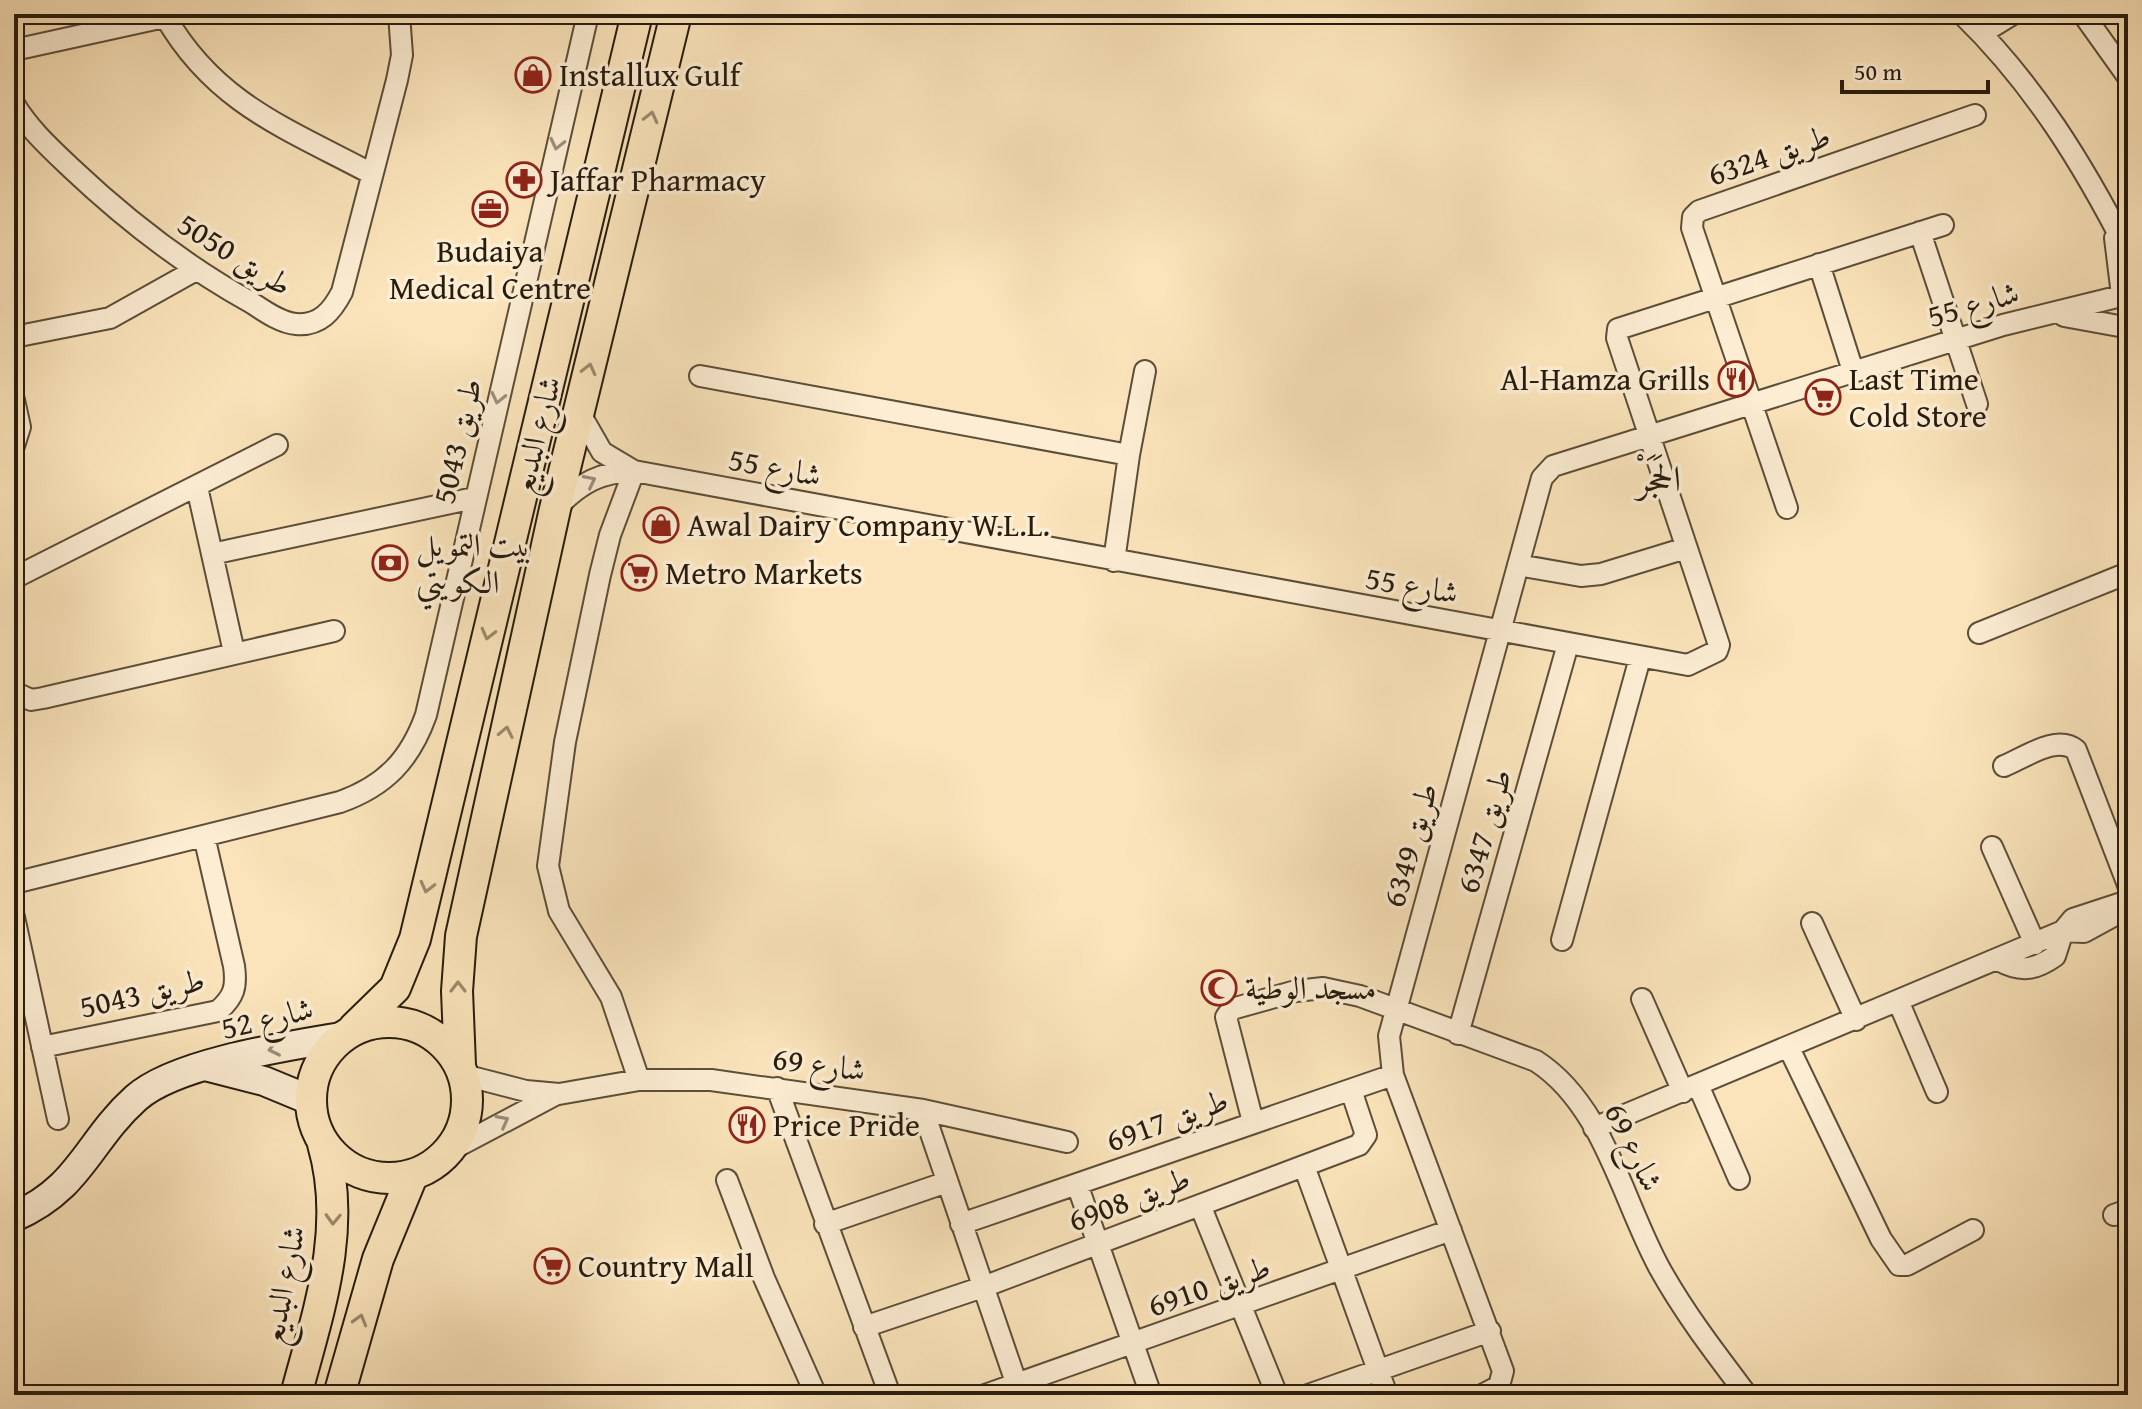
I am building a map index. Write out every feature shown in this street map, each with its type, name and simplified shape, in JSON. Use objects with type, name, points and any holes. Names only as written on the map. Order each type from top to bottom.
[{"type":"main road","name":"شارع البديع","points":[[348,1033],[395,988],[415,939],[637,14]]},
{"type":"main road","name":"شارع البديع","points":[[462,1070],[457,991],[461,936],[555,509],[676,14]]},
{"type":"main road","points":[[378,1021],[403,1022],[426,1030],[446,1045],[462,1070],[468,1102],[463,1128],[449,1151],[432,1166],[412,1176],[386,1179],[361,1174],[339,1161],[322,1142],[313,1122],[310,1100],[318,1065],[348,1033],[378,1021]]},
{"type":"main road","name":"شارع البديع","points":[[296,1395],[328,1274],[332,1242],[332,1177],[322,1142]]},
{"type":"main road","points":[[339,1395],[378,1259],[412,1176]]},
{"type":"street","name":"طريق 5050","points":[[14,104],[38,136],[114,209],[194,271],[294,324],[315,322],[332,310],[342,292],[402,55],[399,14]]},
{"type":"street","name":"طريق 5043","points":[[14,883],[340,802],[386,779],[404,761],[418,739],[446,628],[588,14]]},
{"type":"street","points":[[1962,14],[1982,33],[2050,116],[2128,252]]},
{"type":"street","points":[[1982,33],[2013,14]]},
{"type":"street","points":[[2083,14],[2128,77]]},
{"type":"street","points":[[14,50],[172,16],[181,44],[222,90],[247,107],[372,174]]},
{"type":"street","name":"طريق 6324","points":[[1787,508],[1692,228],[1696,213],[1975,115]]},
{"type":"street","points":[[2110,218],[2123,294],[2115,316],[2124,330]]},
{"type":"street","points":[[1501,631],[1688,665],[1718,650],[1617,338],[1618,329],[1943,225]]},
{"type":"street","points":[[1920,232],[1977,404]]},
{"type":"street","points":[[1819,264],[1853,371]]},
{"type":"street","points":[[14,337],[110,318],[194,271]]},
{"type":"street","name":"شارع 55","points":[[555,509],[591,479],[614,472],[634,471],[1501,631],[1546,471],[1560,463],[1650,438],[1956,339],[2123,294]]},
{"type":"street","name":"شارع 55","points":[[2044,315],[2124,330]]},
{"type":"street","points":[[1114,561],[1145,371]]},
{"type":"street","points":[[700,376],[1129,455]]},
{"type":"street","points":[[14,400],[20,427],[14,446]]},
{"type":"street","name":"شارع 55","points":[[578,412],[602,452],[634,471]]},
{"type":"street","points":[[14,578],[277,445]]},
{"type":"street","points":[[634,471],[610,535],[597,590],[565,742],[548,866],[559,911],[611,997],[639,1080]]},
{"type":"street","points":[[197,487],[234,652]]},
{"type":"street","points":[[212,554],[474,498]]},
{"type":"street","points":[[1518,565],[1571,575],[1601,574],[1686,548]]},
{"type":"street","points":[[1979,633],[2128,573]]},
{"type":"street","points":[[14,692],[31,700],[43,698],[334,631]]},
{"type":"street","name":"طريق 6349","points":[[1482,1395],[1499,1386],[1504,1377],[1490,1331],[1393,1075],[1389,1036],[1501,631]]},
{"type":"street","name":"طريق 6347","points":[[1458,1034],[1568,644]]},
{"type":"street","points":[[1562,940],[1640,658]]},
{"type":"street","points":[[2004,766],[2055,744],[2066,744],[2076,750],[2128,885]]},
{"type":"street","name":"طريق 5043","points":[[42,1047],[218,1011],[231,999],[235,975],[204,836]]},
{"type":"street","points":[[1992,847],[2035,944]]},
{"type":"street","points":[[1594,1128],[2035,944],[2063,931],[2079,915],[2128,901]]},
{"type":"street","points":[[2063,931],[2084,932],[2128,908]]},
{"type":"street","name":"طريق 5043","points":[[14,917],[58,1119]]},
{"type":"street","points":[[1812,923],[1856,1020]]},
{"type":"street","points":[[1998,960],[2018,970],[2029,970],[2055,956],[2063,931]]},
{"type":"street","name":"شارع 69","points":[[1253,1122],[1225,1021],[1232,1009],[1296,991],[1323,988],[1360,996],[1536,1061],[1552,1071],[1578,1099],[1659,1267],[1703,1338],[1747,1395]]},
{"type":"street","points":[[1642,999],[1739,1179]]},
{"type":"street","points":[[1899,1003],[1937,1092]]},
{"type":"street","name":"شارع 52","points":[[14,1217],[39,1206],[63,1188],[134,1099],[169,1079],[277,1047],[348,1033]]},
{"type":"street","points":[[1789,1048],[1881,1239],[1899,1265],[1907,1265],[1973,1230]]},
{"type":"street","name":"شارع 52","points":[[209,1067],[264,1081],[310,1100]]},
{"type":"street","name":"شارع 69","points":[[462,1070],[526,1091],[559,1094],[639,1080],[711,1080],[923,1110],[1067,1142]]},
{"type":"street","name":"طريق 6917","points":[[961,1224],[1393,1075]]},
{"type":"street","points":[[777,1088],[890,1395]]},
{"type":"street","name":"طريق 6908","points":[[864,1327],[983,1287],[1364,1141],[1351,1090]]},
{"type":"street","name":"شارع 69","points":[[449,1151],[559,1094]]},
{"type":"street","points":[[923,1110],[1018,1390]]},
{"type":"street","points":[[1304,1166],[1387,1395]]},
{"type":"street","points":[[727,1180],[764,1278],[816,1395]]},
{"type":"street","points":[[825,1224],[947,1182]]},
{"type":"street","points":[[1077,1184],[1151,1395]]},
{"type":"street","points":[[1200,1205],[1277,1395]]},
{"type":"street","name":"طريق 6910","points":[[985,1395],[1018,1390],[1133,1343],[1343,1271],[1451,1230]]},
{"type":"street","points":[[1308,1395],[1490,1331]]},
{"type":"place","name":"Installux Gulf","points":[[533,75]]},
{"type":"place","name":"Jaffar Pharmacy","points":[[524,180]]},
{"type":"place","name":"Budaiya Medical Centre","points":[[490,209]]},
{"type":"place","name":"Al-Hamza Grills","points":[[1736,379]]},
{"type":"place","name":"Last Time Cold Store","points":[[1823,397]]},
{"type":"place","name":"Awal Dairy Company W.L.L.","points":[[661,525]]},
{"type":"place","name":"بيت التمويل الكويتي","points":[[390,563]]},
{"type":"place","name":"Metro Markets","points":[[639,573]]},
{"type":"place","name":"مسجد الوطية","points":[[1219,988]]},
{"type":"place","name":"Price Pride","points":[[747,1125]]},
{"type":"place","name":"Country Mall","points":[[552,1266]]},
{"type":"district","name":"الحَجَرْ","points":[[1659,478]]}]
